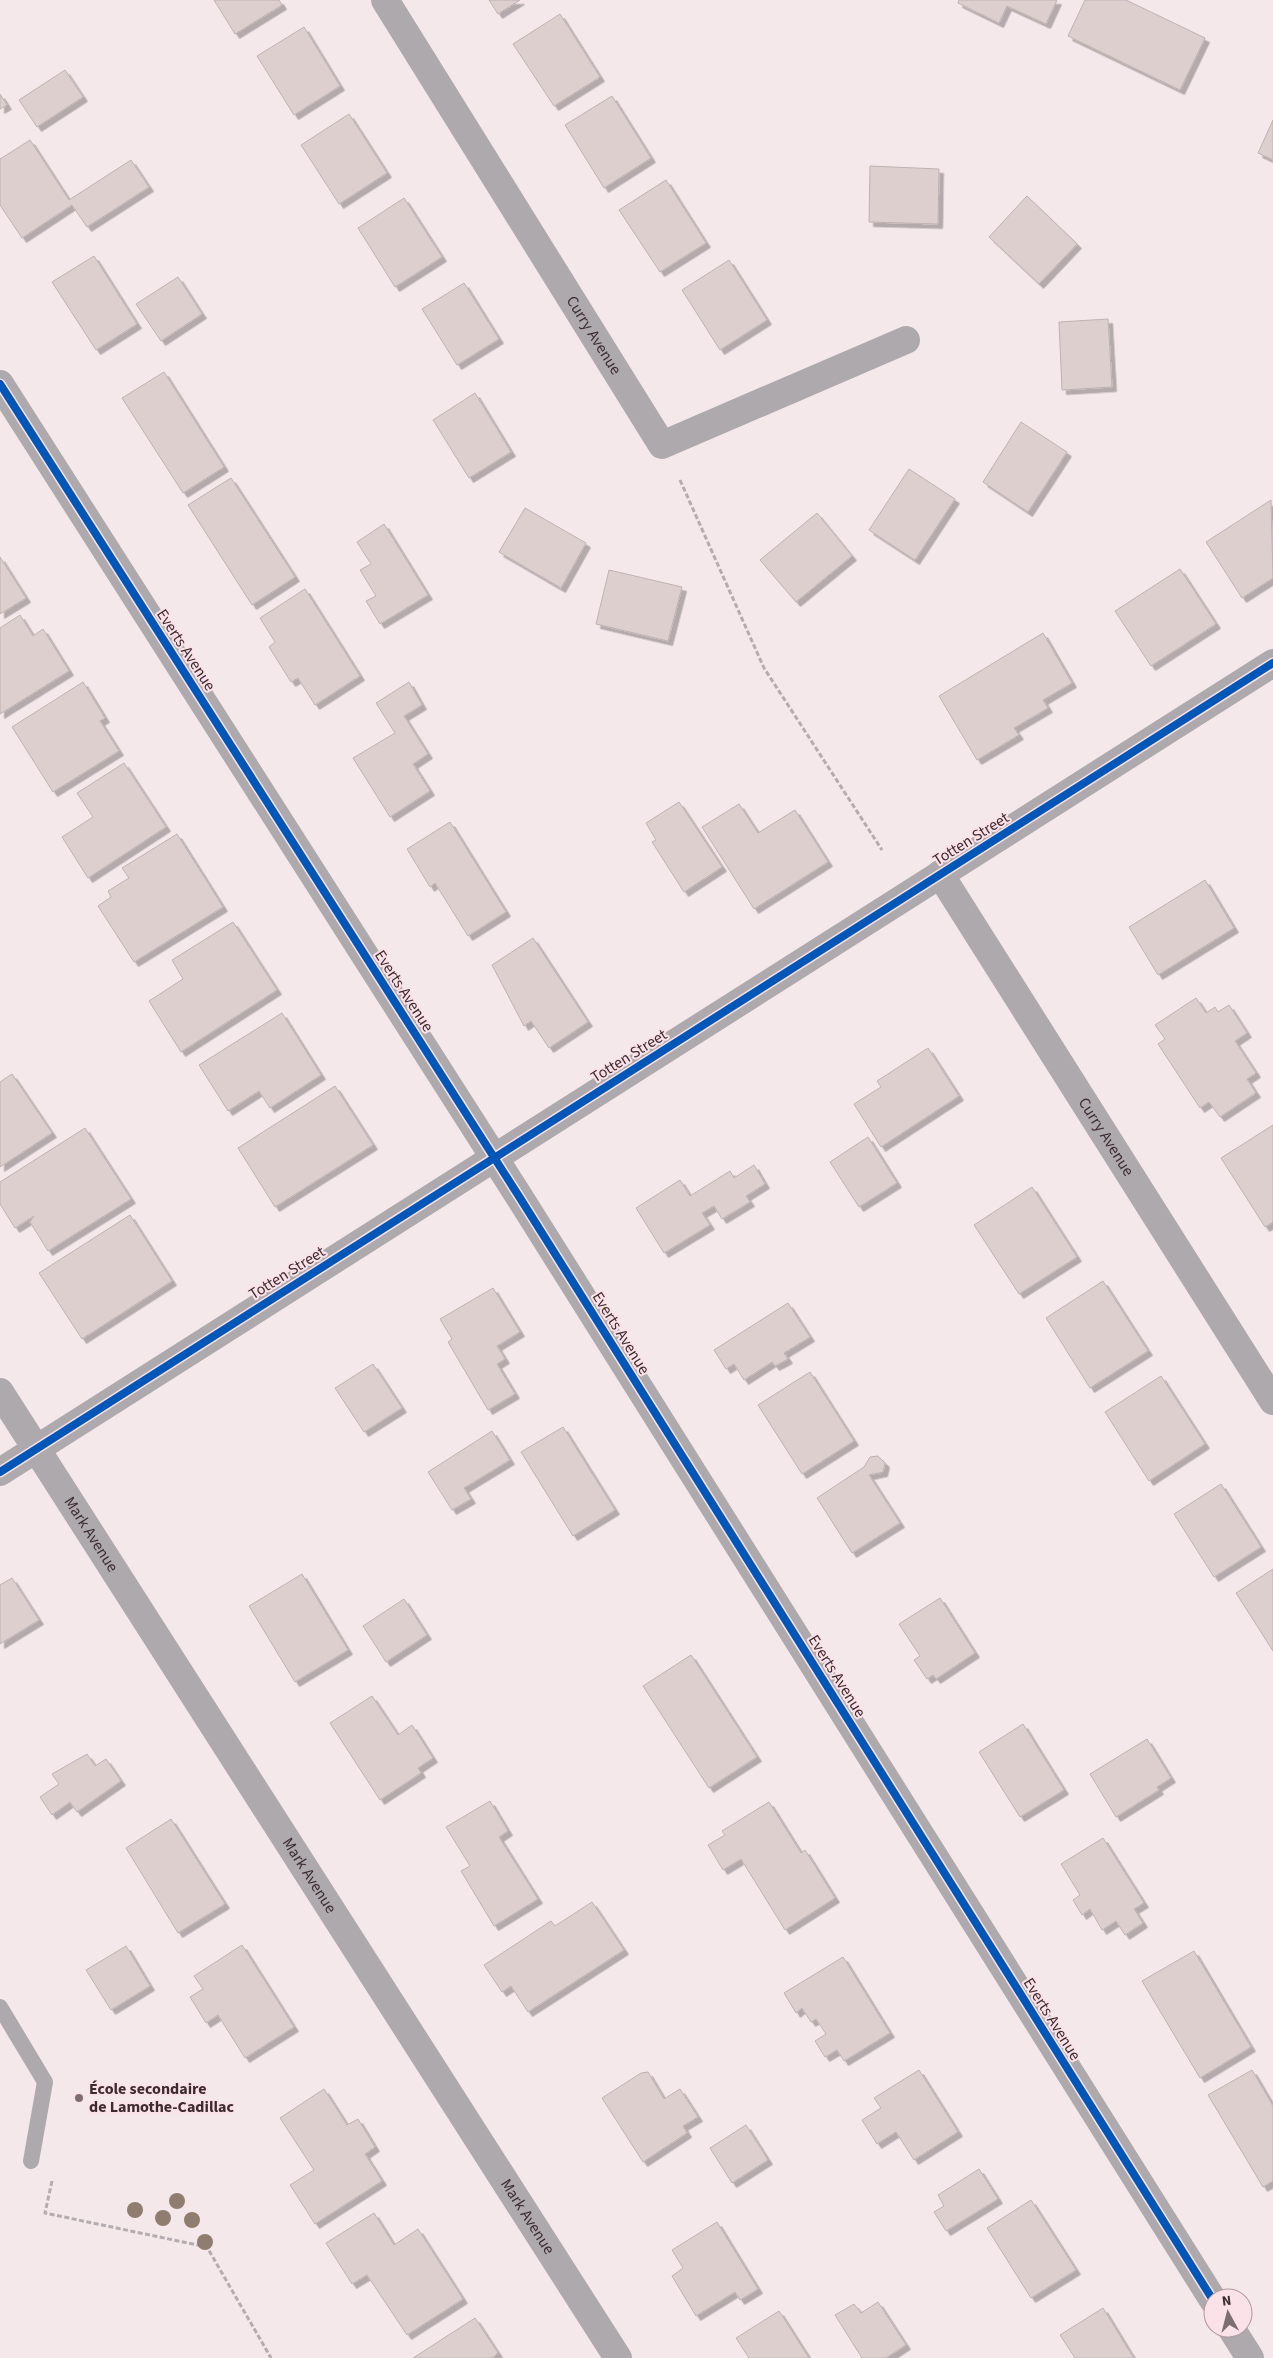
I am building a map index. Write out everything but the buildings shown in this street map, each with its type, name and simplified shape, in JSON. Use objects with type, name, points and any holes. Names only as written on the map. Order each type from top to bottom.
[{"type":"street","name":"Curry Avenue","points":[[384,0],[662,445],[906,340]]},
{"type":"street","name":"Everts Avenue","points":[[0,384],[494,1158],[1205,2288]]},
{"type":"street","name":"Totten Street","points":[[0,1472],[1273,663]]},
{"type":"street","name":"Curry Avenue","points":[[940,874],[1273,1401]]},
{"type":"street","name":"Mark Avenue","points":[[0,1392],[618,2358]]},
{"type":"street","points":[[1237,2338],[1250,2358]]},
{"type":"lane","points":[[0,2007],[45,2082],[31,2162]]},
{"type":"path","points":[[680,480],[764,668],[882,850]]},
{"type":"path","points":[[52,2179],[44,2214],[207,2247],[271,2358]]},
{"type":"cycle path","points":[[0,384],[520,1198],[1205,2288]]},
{"type":"cycle path","points":[[0,1472],[1273,663]]},
{"type":"place","name":"École secondaire de Lamothe-Cadillac","points":[[79,2098]]}]
